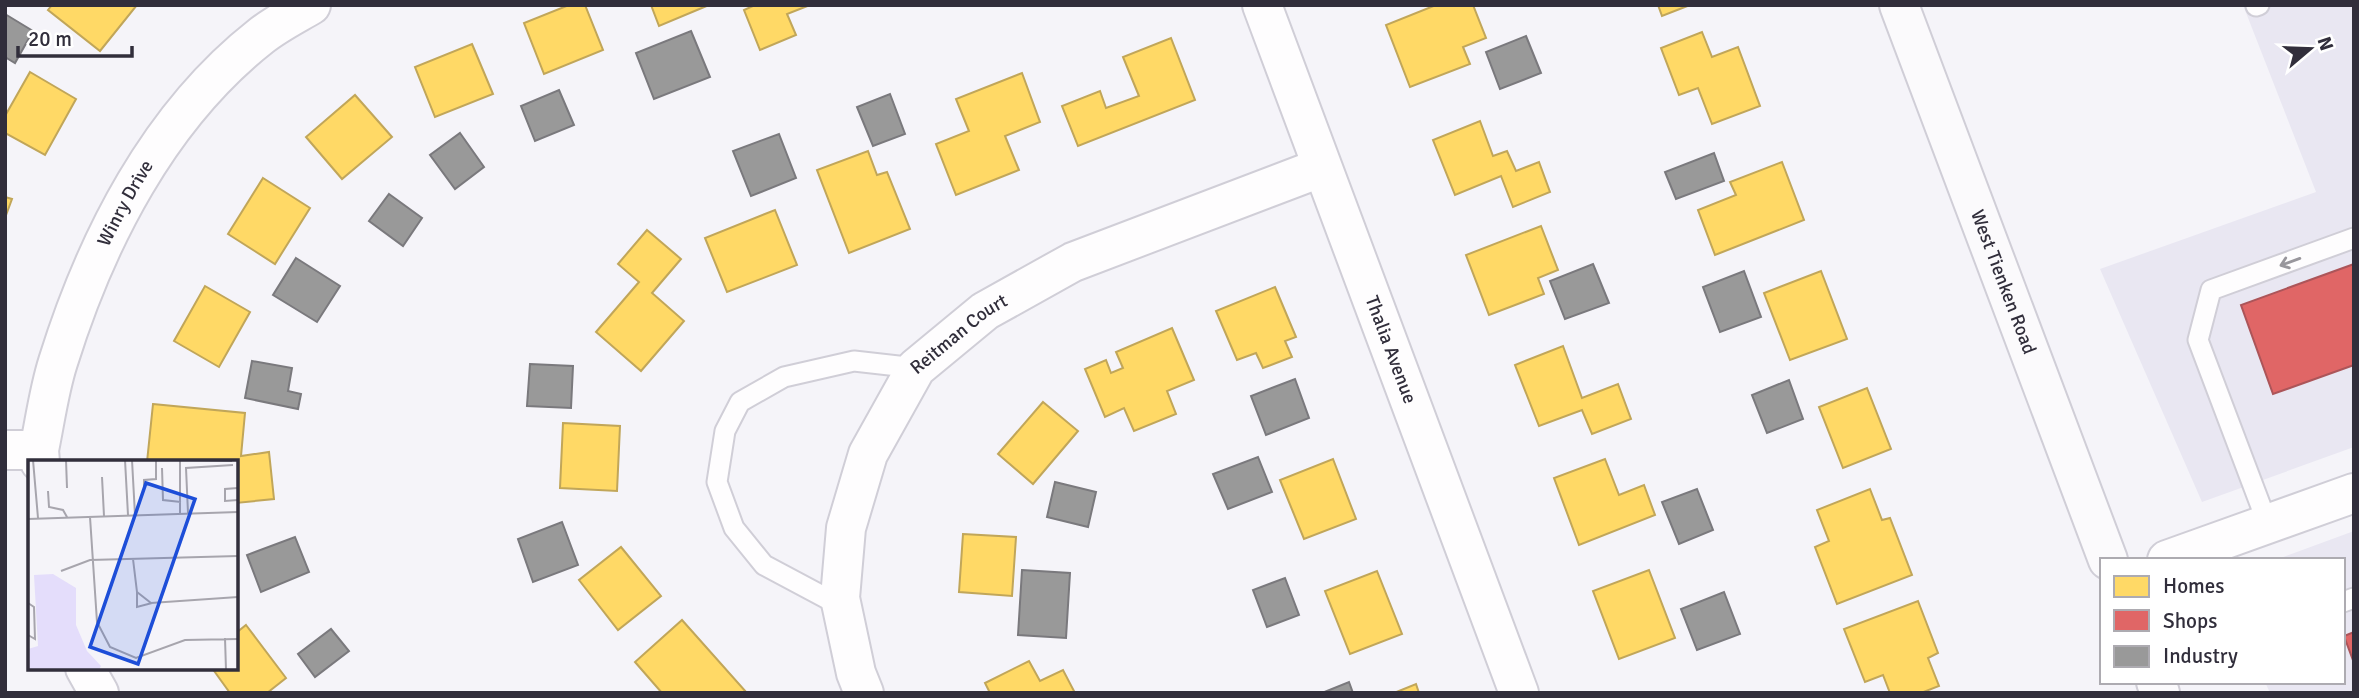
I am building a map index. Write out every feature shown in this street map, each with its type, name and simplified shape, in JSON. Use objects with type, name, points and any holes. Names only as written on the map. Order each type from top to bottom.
[{"type":"main road","name":"West Tienken Road","points":[[1899,5],[2107,558]]},
{"type":"street","name":"Winry Drive","points":[[28,454],[94,264],[144,168],[206,86],[262,35],[311,5]]},
{"type":"street","name":"Thalia Avenue","points":[[1262,5],[1320,168],[1519,693]]},
{"type":"street","name":"Reitman Court","points":[[864,693],[856,673],[840,598],[846,528],[868,454],[916,368],[985,311],[1073,262],[1320,168]]},
{"type":"street","points":[[2173,558],[2354,493]]},
{"type":"street","points":[[86,670],[99,693]]},
{"type":"lane","points":[[2269,525],[2198,340],[2211,290],[2354,239]]},
{"type":"lane","points":[[842,607],[764,565],[734,528],[717,482],[725,431],[740,402],[784,377],[854,361],[916,368]]},
{"type":"shaded area","points":[[2243,5],[2354,5],[2354,447],[2202,502],[2100,269],[2316,192]]},
{"type":"shaded area","points":[[2354,531],[2354,693],[2270,693],[2266,684],[2345,684],[2345,558],[2280,558]]},
{"type":"building: Homes","points":[[52,5],[137,5],[100,51],[48,10]]},
{"type":"building: Homes","points":[[569,5],[585,5],[603,50],[544,74],[524,23]]},
{"type":"building: Homes","points":[[651,5],[709,5],[659,26]]},
{"type":"building: Homes","points":[[755,5],[810,5],[787,14],[796,35],[760,50],[744,10]]},
{"type":"building: Homes","points":[[1436,5],[1473,5],[1486,38],[1463,47],[1470,64],[1410,87],[1386,25]]},
{"type":"building: Homes","points":[[1658,5],[1690,5],[1662,16]]},
{"type":"building: Homes","points":[[1702,32],[1712,57],[1738,47],[1760,106],[1712,124],[1698,88],[1679,95],[1661,48]]},
{"type":"building: Homes","points":[[1171,38],[1195,100],[1078,146],[1062,106],[1100,91],[1106,108],[1139,96],[1123,57]]},
{"type":"building: Homes","points":[[472,44],[493,94],[435,117],[415,67]]},
{"type":"building: Homes","points":[[30,72],[76,99],[45,155],[5,133],[5,116]]},
{"type":"building: Homes","points":[[1022,73],[1040,122],[1005,136],[1019,170],[956,195],[936,144],[969,131],[956,99]]},
{"type":"building: Homes","points":[[355,95],[392,137],[342,179],[306,137]]},
{"type":"building: Homes","points":[[1480,121],[1493,156],[1507,151],[1516,171],[1539,162],[1550,192],[1513,207],[1501,176],[1455,195],[1433,140]]},
{"type":"building: Homes","points":[[868,151],[877,175],[887,172],[910,229],[849,253],[817,170]]},
{"type":"building: Homes","points":[[1782,162],[1804,220],[1715,255],[1698,210],[1736,195],[1730,182]]},
{"type":"building: Homes","points":[[263,178],[310,208],[275,264],[228,234]]},
{"type":"building: Homes","points":[[5,197],[12,199],[5,218]]},
{"type":"building: Homes","points":[[775,210],[797,265],[727,292],[705,238]]},
{"type":"building: Homes","points":[[1541,226],[1558,270],[1538,278],[1544,294],[1489,315],[1466,255]]},
{"type":"building: Homes","points":[[647,230],[681,259],[652,293],[684,321],[641,371],[596,332],[639,282],[618,264]]},
{"type":"building: Homes","points":[[1821,271],[1847,339],[1790,360],[1764,293]]},
{"type":"building: Homes","points":[[205,286],[250,312],[219,367],[174,341]]},
{"type":"building: Homes","points":[[1275,287],[1296,337],[1285,341],[1292,357],[1263,368],[1256,353],[1237,360],[1216,311]]},
{"type":"building: Homes","points":[[1172,328],[1194,380],[1167,391],[1176,414],[1134,431],[1124,408],[1105,417],[1085,369],[1106,360],[1111,373],[1123,368],[1116,352]]},
{"type":"building: Homes","points":[[1563,346],[1582,398],[1618,384],[1631,419],[1592,434],[1582,410],[1539,426],[1515,365]]},
{"type":"building: Homes","points":[[1867,388],[1891,449],[1843,468],[1819,407]]},
{"type":"building: Homes","points":[[1043,402],[1078,431],[1033,484],[998,454]]},
{"type":"building: Homes","points":[[153,404],[245,413],[241,456],[269,452],[274,499],[238,503],[238,460],[147,460]]},
{"type":"building: Homes","points":[[563,423],[620,426],[617,491],[560,488]]},
{"type":"building: Homes","points":[[1333,459],[1356,519],[1304,539],[1280,480]]},
{"type":"building: Homes","points":[[1605,459],[1619,495],[1644,485],[1655,515],[1579,545],[1554,478]]},
{"type":"building: Homes","points":[[1870,489],[1882,520],[1890,518],[1912,575],[1837,604],[1815,547],[1829,541],[1817,510]]},
{"type":"building: Homes","points":[[963,534],[1016,537],[1012,596],[959,592]]},
{"type":"building: Homes","points":[[621,547],[661,596],[618,630],[579,580]]},
{"type":"building: Homes","points":[[1649,570],[1675,638],[1619,659],[1593,591]]},
{"type":"building: Homes","points":[[1377,571],[1402,634],[1350,654],[1325,591]]},
{"type":"building: Homes","points":[[1918,601],[1938,653],[1928,658],[1939,686],[1921,693],[1890,693],[1883,675],[1865,682],[1844,629]]},
{"type":"building: Homes","points":[[682,620],[747,693],[662,693],[635,662]]},
{"type":"building: Homes","points":[[246,625],[286,678],[267,693],[230,693],[213,670],[238,670],[238,631]]},
{"type":"building: Homes","points":[[1029,661],[1040,681],[1063,670],[1075,693],[990,693],[985,683]]},
{"type":"building: Homes","points":[[1416,684],[1419,693],[1394,693]]},
{"type":"building: Shops","points":[[2354,264],[2354,365],[2273,394],[2241,305]]},
{"type":"building: Shops","points":[[2354,632],[2354,663],[2345,639],[2345,636]]},
{"type":"building: Industry","points":[[5,14],[33,31],[15,63],[5,57]]},
{"type":"building: Industry","points":[[691,31],[710,77],[654,99],[636,53]]},
{"type":"building: Industry","points":[[1526,36],[1541,73],[1500,89],[1486,52]]},
{"type":"building: Industry","points":[[559,90],[574,125],[535,141],[521,106]]},
{"type":"building: Industry","points":[[890,94],[905,134],[873,146],[857,107]]},
{"type":"building: Industry","points":[[460,133],[484,167],[455,189],[430,155]]},
{"type":"building: Industry","points":[[779,134],[796,178],[751,196],[733,151]]},
{"type":"building: Industry","points":[[1714,153],[1724,181],[1676,199],[1665,172]]},
{"type":"building: Industry","points":[[389,194],[422,218],[403,246],[369,221]]},
{"type":"building: Industry","points":[[296,258],[340,286],[317,322],[273,295]]},
{"type":"building: Industry","points":[[1593,264],[1609,303],[1565,319],[1550,281]]},
{"type":"building: Industry","points":[[1744,271],[1761,317],[1720,332],[1703,287]]},
{"type":"building: Industry","points":[[252,361],[292,368],[288,391],[301,394],[298,409],[245,398]]},
{"type":"building: Industry","points":[[530,364],[573,366],[571,408],[527,406]]},
{"type":"building: Industry","points":[[1295,379],[1309,418],[1266,435],[1251,396]]},
{"type":"building: Industry","points":[[1789,380],[1803,419],[1767,433],[1752,395]]},
{"type":"building: Industry","points":[[1258,457],[1272,492],[1228,509],[1213,474]]},
{"type":"building: Industry","points":[[1055,482],[1096,492],[1088,527],[1047,517]]},
{"type":"building: Industry","points":[[1697,489],[1713,530],[1679,544],[1662,502]]},
{"type":"building: Industry","points":[[562,522],[578,565],[533,582],[518,539]]},
{"type":"building: Industry","points":[[295,537],[309,572],[261,592],[247,555]]},
{"type":"building: Industry","points":[[1022,570],[1070,573],[1066,638],[1018,635]]},
{"type":"building: Industry","points":[[1285,578],[1299,615],[1267,627],[1253,590]]},
{"type":"building: Industry","points":[[1724,592],[1740,634],[1697,650],[1681,609]]},
{"type":"building: Industry","points":[[331,629],[349,651],[315,677],[298,654]]},
{"type":"building: Industry","points":[[1349,682],[1353,693],[1322,693]]}]
